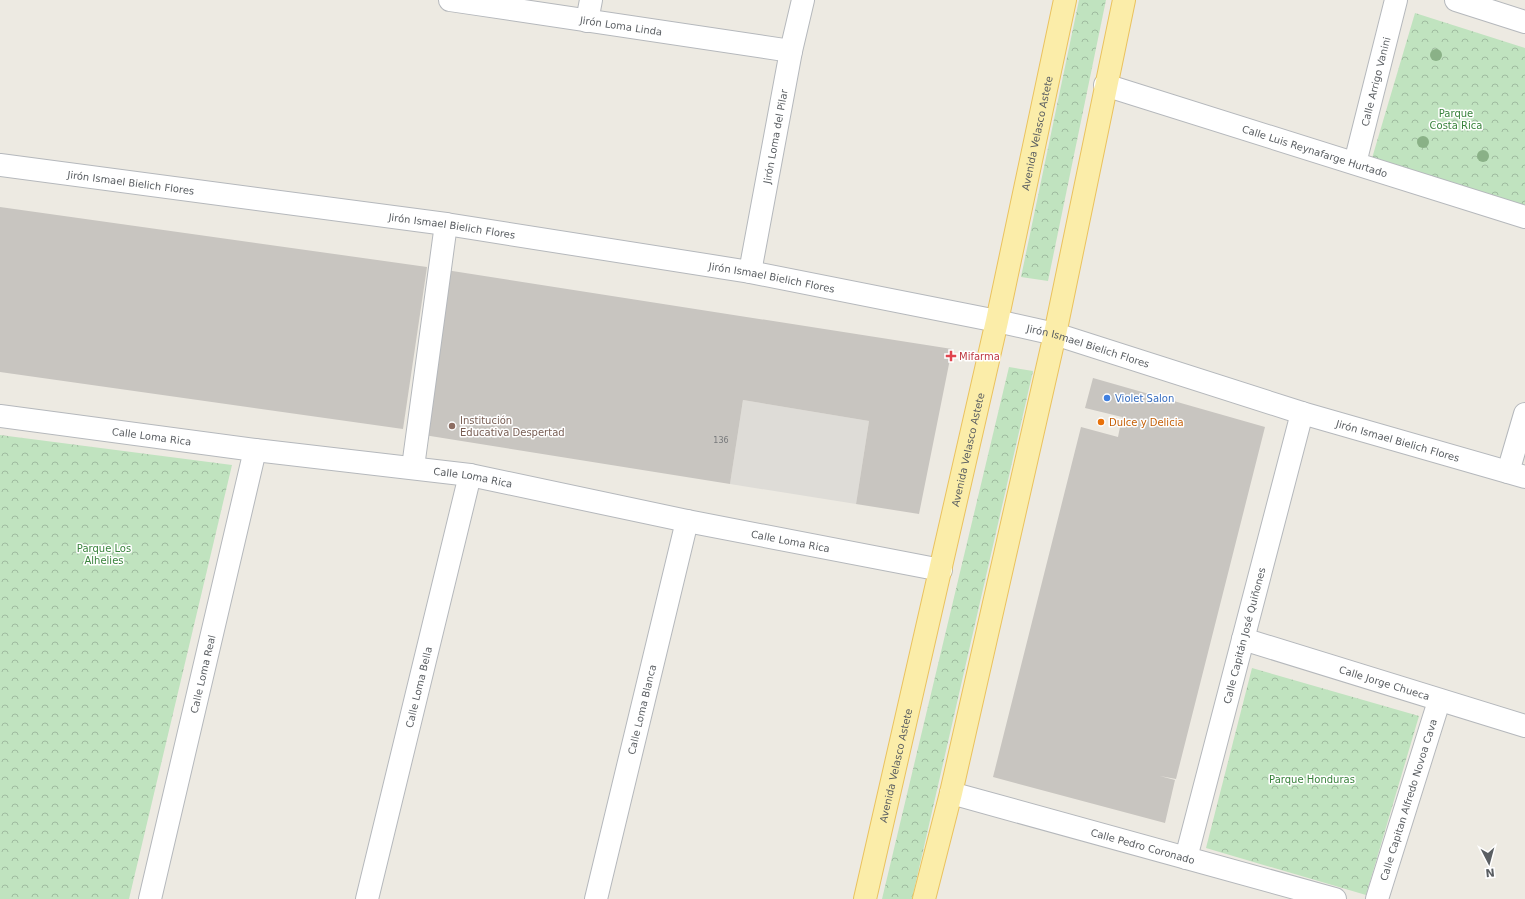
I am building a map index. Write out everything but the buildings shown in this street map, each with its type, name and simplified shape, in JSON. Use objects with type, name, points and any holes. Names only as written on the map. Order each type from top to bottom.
[{"type":"main road","name":"Avenida Velasco Astete","points":[[865,899],[997,321],[1065,0]]},
{"type":"main road","points":[[924,899],[950,793],[1055,334],[1105,85],[1124,0]]},
{"type":"street","name":"Jirón Loma Linda","points":[[450,0],[791,51]]},
{"type":"street","points":[[587,21],[590,0]]},
{"type":"street","name":"Jirón Loma del Pilar","points":[[750,272],[791,51],[803,0]]},
{"type":"street","name":"Calle Arrigo Vanini","points":[[1354,163],[1396,0]]},
{"type":"street","points":[[1456,0],[1525,22]]},
{"type":"street","name":"Calle Luis Reynafarge Hurtado","points":[[1105,85],[1525,217]]},
{"type":"street","name":"Jirón Ismael Bielich Flores","points":[[0,165],[446,224],[750,272],[997,321],[1055,334],[1302,413],[1516,474]]},
{"type":"street","points":[[412,467],[446,224]]},
{"type":"street","name":"Calle Capitán José Quiñones","points":[[1186,858],[1302,413]]},
{"type":"street","points":[[1516,474],[1525,414]]},
{"type":"street","name":"Calle Loma Rica","points":[[0,416],[255,450],[412,467],[470,475],[687,521],[941,570]]},
{"type":"street","name":"Calle Loma Real","points":[[150,899],[255,450]]},
{"type":"street","name":"Calle Loma Bella","points":[[367,899],[470,475]]},
{"type":"street","name":"Calle Loma Blanca","points":[[596,899],[687,521]]},
{"type":"street","name":"Calle Jorge Chueca","points":[[1243,639],[1525,726]]},
{"type":"street","name":"Calle Capitan Alfredo Novoa Cava","points":[[1377,899],[1439,700]]},
{"type":"street","name":"Calle Pedro Coronado","points":[[950,793],[1335,899]]},
{"type":"shaded area","points":[[743,400],[869,421],[856,504],[730,484]]},
{"type":"green space","points":[[1079,0],[1106,0],[1048,281],[1021,277]]},
{"type":"green space","name":"Parque Costa Rica","points":[[1415,13],[1525,48],[1525,215],[1370,165]]},
{"type":"green space","points":[[1009,367],[1033,371],[912,899],[882,899]]},
{"type":"green space","name":"Parque Los Alhelies","points":[[0,435],[232,465],[129,899],[0,899]]},
{"type":"green space","name":"Parque Honduras","points":[[1252,668],[1419,716],[1366,895],[1206,848]]},
{"type":"place","name":"Mifarma","points":[[951,356]]},
{"type":"place","name":"Violet Salon","points":[[1107,398]]},
{"type":"place","name":"Dulce y Delicia","points":[[1101,422]]},
{"type":"place","name":"Institución Educativa Despertad","points":[[452,426]]}]
